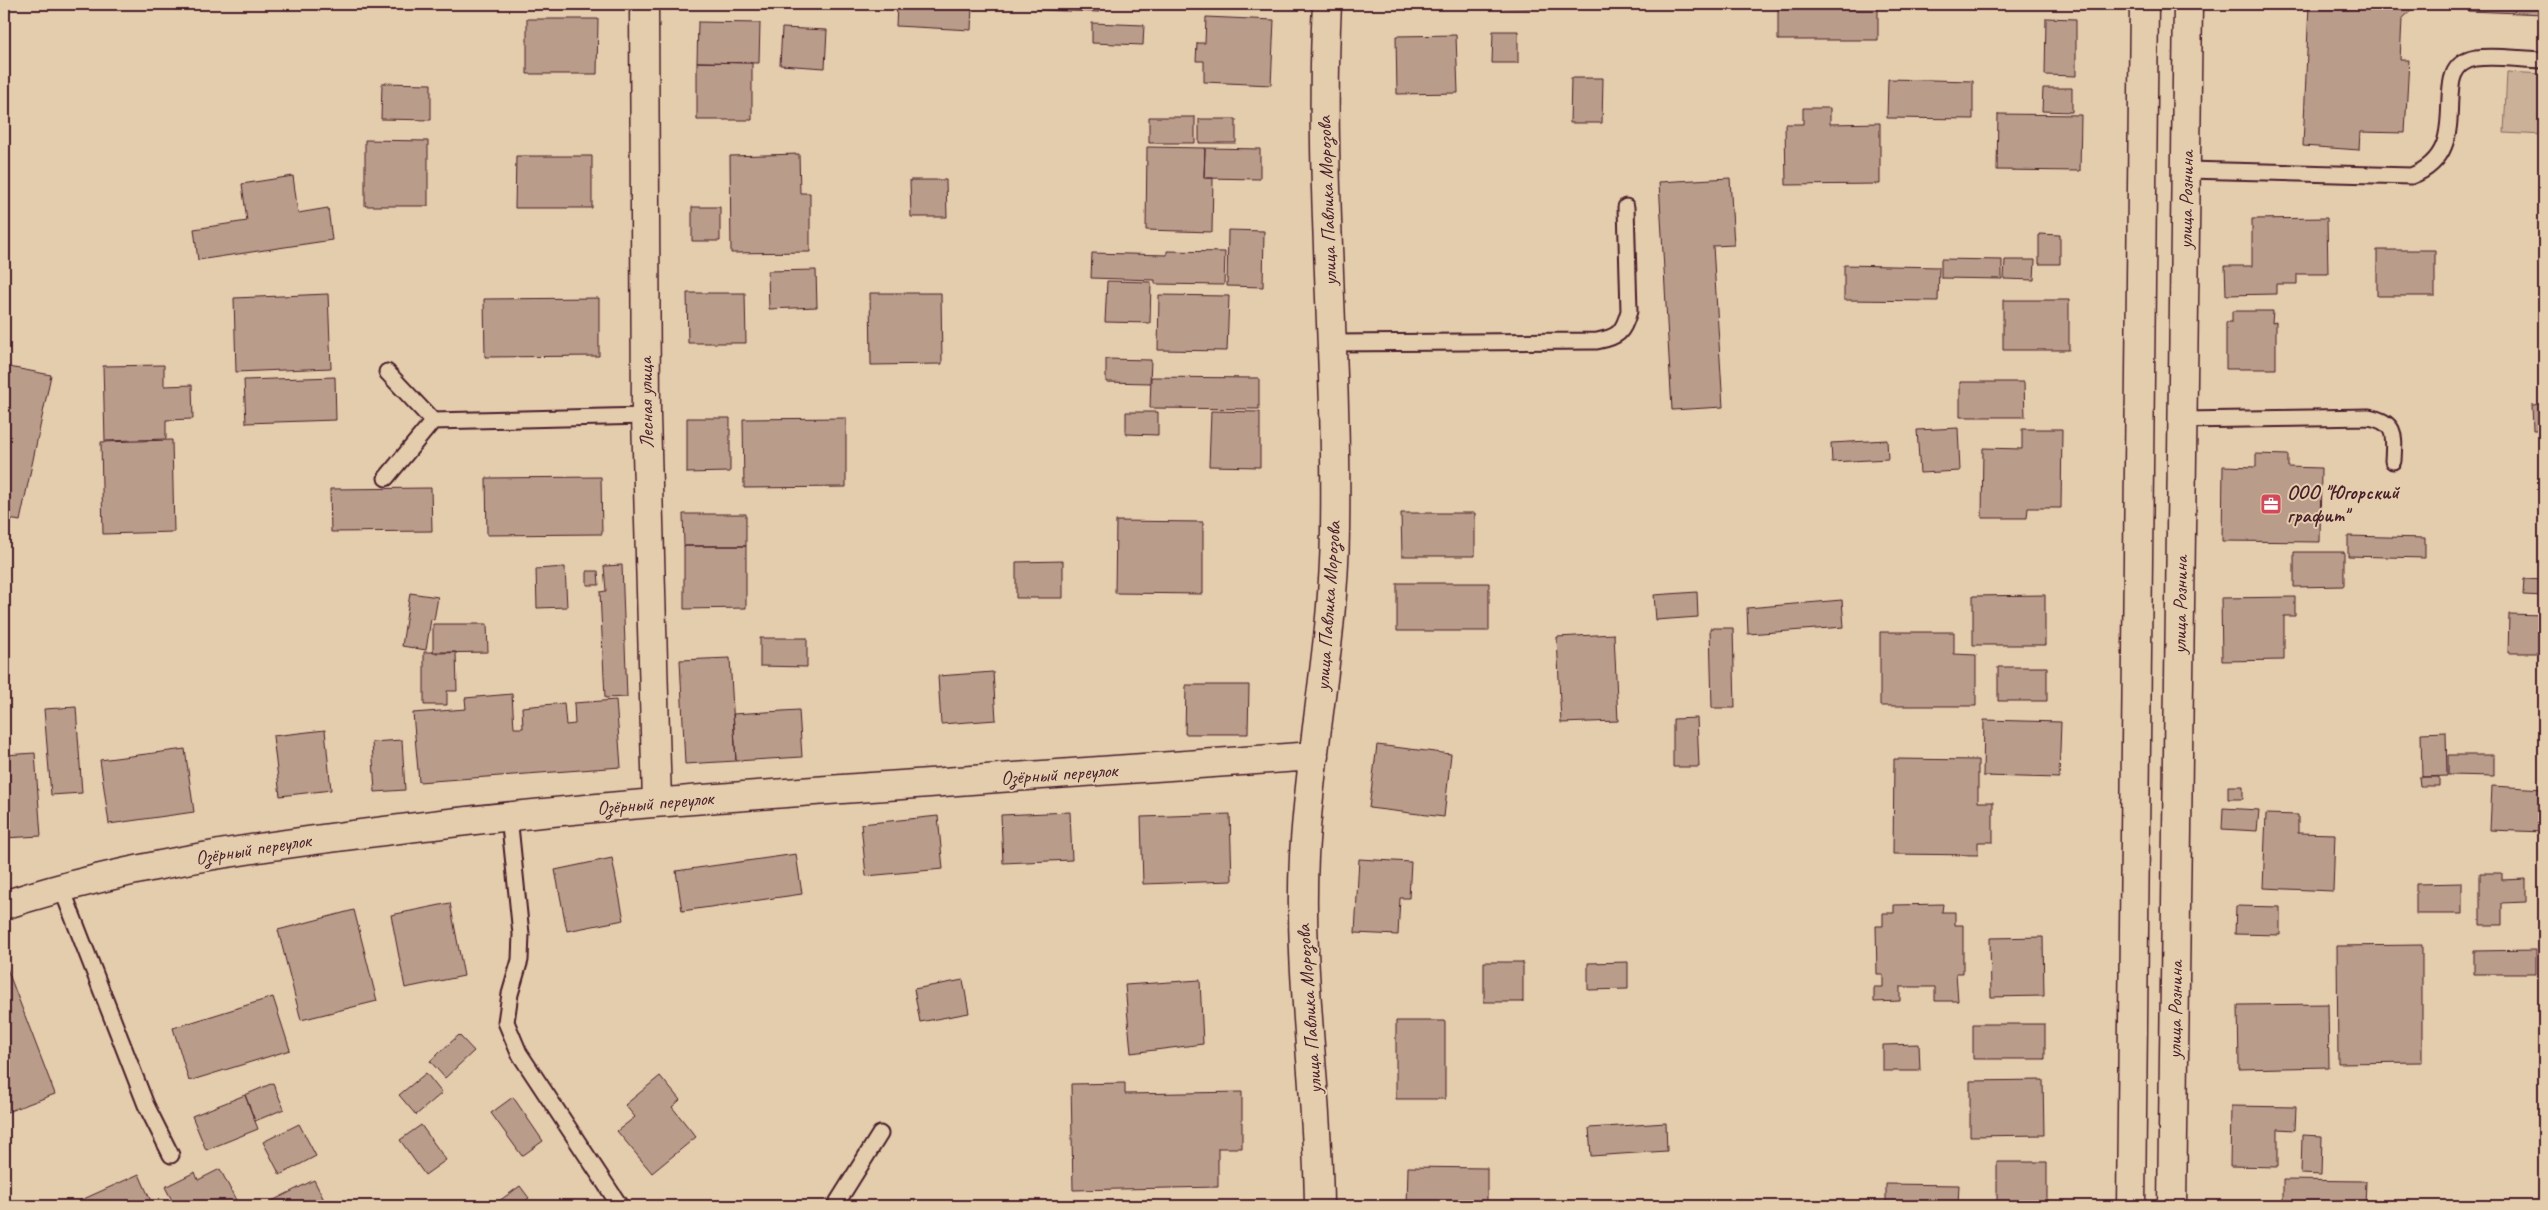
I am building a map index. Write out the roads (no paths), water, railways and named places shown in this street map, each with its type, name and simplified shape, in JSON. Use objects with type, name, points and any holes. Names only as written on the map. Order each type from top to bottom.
[{"type":"street","name":"Лесная улица","points":[[644,4],[646,416],[657,802]]},
{"type":"street","name":"улица Павлика Морозова","points":[[1319,1206],[1318,1143],[1302,930],[1304,854],[1330,623],[1335,532],[1331,343],[1324,176],[1324,74],[1327,4]]},
{"type":"street","name":"улица Рознина","points":[[2131,1206],[2144,4]]},
{"type":"street","name":"улица Рознина","points":[[2172,1206],[2188,4]]},
{"type":"street","name":"Озёрный переулок","points":[[4,905],[133,870],[243,850],[301,841],[509,816],[657,802],[1314,756]]},
{"type":"lane","points":[[2186,170],[2411,176],[2426,170],[2440,157],[2448,134],[2450,87],[2453,72],[2462,63],[2476,58],[2544,60]]},
{"type":"lane","points":[[1331,343],[1597,341],[1613,338],[1625,327],[1629,311],[1626,207]]},
{"type":"lane","points":[[387,372],[433,421],[646,416]]},
{"type":"lane","points":[[2183,420],[2375,418],[2389,426],[2394,435],[2393,461]]},
{"type":"lane","points":[[386,478],[433,421]]},
{"type":"lane","points":[[509,816],[521,934],[520,960],[510,994],[506,1022],[519,1053],[620,1206]]},
{"type":"lane","points":[[62,889],[146,1105],[171,1155]]},
{"type":"lane","points":[[835,1206],[880,1134]]},
{"type":"place","name":"ООО \"Югорский графит\"","points":[[2271,504]]}]
